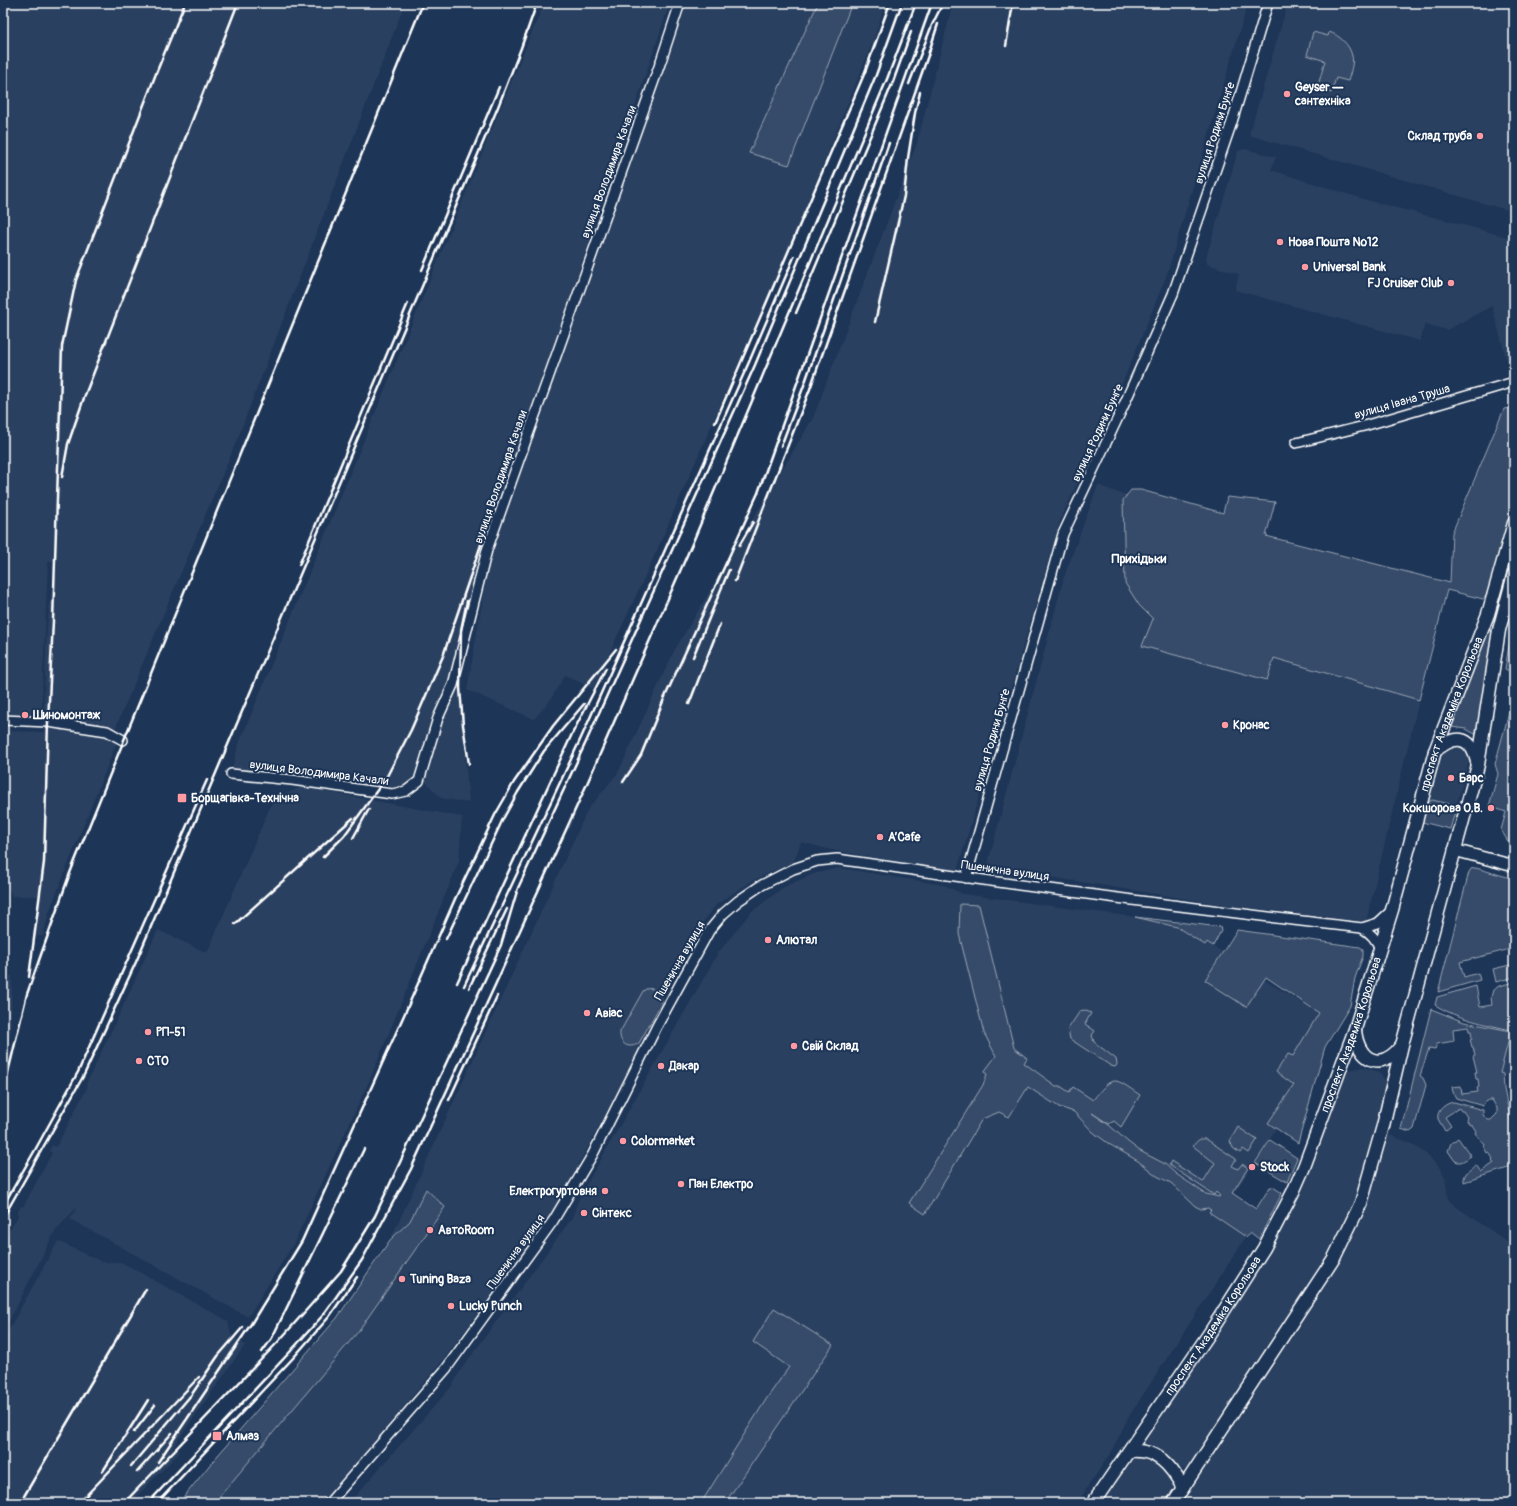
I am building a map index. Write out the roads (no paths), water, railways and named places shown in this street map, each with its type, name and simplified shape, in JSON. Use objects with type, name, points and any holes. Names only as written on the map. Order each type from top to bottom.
[{"type":"main road","name":"проспект Академіка Корольова","points":[[1093,1503],[1209,1334],[1268,1241],[1304,1167],[1355,1029],[1392,910],[1435,751],[1488,614],[1514,523]]},
{"type":"main road","name":"проспект Академіка Корольова","points":[[1173,1503],[1334,1258],[1363,1195],[1383,1126],[1402,1045],[1478,765],[1500,630],[1514,574]]},
{"type":"main road","points":[[1435,751],[1448,741],[1455,739],[1462,740],[1473,748],[1478,765]]},
{"type":"main road","points":[[1355,1029],[1356,1040],[1359,1048],[1365,1056],[1370,1059],[1379,1061],[1388,1059],[1394,1055],[1402,1045]]},
{"type":"main road","points":[[1128,1451],[1146,1452],[1162,1460],[1175,1472],[1183,1488]]},
{"type":"street","name":"вулиця Володимира Качали","points":[[231,774],[292,780],[392,794],[406,791],[419,781],[438,718],[453,685],[488,550],[659,69],[680,3]]},
{"type":"street","name":"вулиця Родини Бунґе","points":[[966,878],[1063,534],[1124,407],[1173,294],[1230,130],[1268,3]]},
{"type":"street","name":"вулиця Івана Труша","points":[[1296,443],[1364,426],[1514,382]]},
{"type":"street","points":[[3,720],[48,722],[107,731],[123,740]]},
{"type":"street","points":[[1454,850],[1514,866]]},
{"type":"street","name":"Пшенична вулиця","points":[[329,1503],[446,1369],[552,1222],[592,1154],[657,1026],[702,942],[723,914],[738,901],[760,886],[793,869],[817,861],[837,859],[966,878],[1209,910],[1362,928],[1378,923],[1392,910]]},
{"type":"street","points":[[1362,928],[1371,933],[1377,940],[1380,949]]},
{"type":"railway","points":[[29,977],[44,862],[62,346],[76,280],[185,3]]},
{"type":"railway","points":[[62,477],[68,444],[85,395],[238,3]]},
{"type":"railway","points":[[3,1093],[27,994],[70,873],[423,3]]},
{"type":"railway","points":[[3,1218],[84,1075],[136,962],[498,107],[537,3]]},
{"type":"railway","points":[[715,423],[865,72],[890,3]]},
{"type":"railway","points":[[124,1503],[277,1343],[341,1271],[375,1216],[501,945],[518,888],[586,742],[755,365],[876,75],[902,3]]},
{"type":"railway","points":[[148,1503],[324,1314],[362,1260],[411,1169],[586,786],[695,537],[887,79],[916,3]]},
{"type":"railway","points":[[623,782],[641,755],[664,699],[758,493],[932,3]]},
{"type":"railway","points":[[909,84],[932,25],[943,3]]},
{"type":"railway","points":[[1006,46],[1013,3]]},
{"type":"railway","points":[[928,55],[938,24]]},
{"type":"railway","points":[[796,313],[893,82],[911,32]]},
{"type":"railway","points":[[735,581],[810,389],[930,50]]},
{"type":"railway","points":[[422,270],[499,87]]},
{"type":"railway","points":[[875,322],[904,196],[908,158],[920,92]]},
{"type":"railway","points":[[781,446],[803,388],[889,143]]},
{"type":"railway","points":[[464,986],[581,738],[749,362],[794,257]]},
{"type":"railway","points":[[299,565],[408,303]]},
{"type":"railway","points":[[739,546],[753,522]]},
{"type":"railway","points":[[323,857],[344,836],[386,778],[411,730],[443,656],[486,530]]},
{"type":"railway","points":[[693,657],[729,570]]},
{"type":"railway","points":[[467,601],[461,630],[460,688],[463,725],[469,764]]},
{"type":"railway","points":[[689,704],[720,624]]},
{"type":"railway","points":[[158,1462],[251,1324],[302,1241],[455,899],[495,815],[514,782],[553,726],[616,649]]},
{"type":"railway","points":[[457,983],[572,734],[606,668]]},
{"type":"railway","points":[[446,939],[503,819],[518,792],[544,751],[584,704]]},
{"type":"railway","points":[[3,1206],[78,1072],[207,780]]},
{"type":"railway","points":[[353,838],[369,809]]},
{"type":"railway","points":[[235,924],[353,818]]},
{"type":"railway","points":[[469,988],[507,909]]},
{"type":"railway","points":[[449,1100],[497,996]]},
{"type":"railway","points":[[262,1352],[272,1338],[364,1149]]},
{"type":"railway","points":[[157,1503],[294,1357],[329,1317],[357,1277]]},
{"type":"railway","points":[[20,1503],[146,1289]]},
{"type":"railway","points":[[131,1466],[192,1394],[218,1356],[243,1327]]},
{"type":"railway","points":[[79,1503],[199,1377]]},
{"type":"railway","points":[[103,1471],[148,1400]]},
{"type":"railway","points":[[134,1432],[155,1405]]},
{"type":"railway","points":[[137,1472],[172,1433]]},
{"type":"place","name":"Geyser — сантехніка","points":[[1287,94]]},
{"type":"place","name":"Склад труба","points":[[1480,136]]},
{"type":"place","name":"Нова Пошта №12","points":[[1280,242]]},
{"type":"place","name":"Universal Bank","points":[[1305,267]]},
{"type":"place","name":"FJ Cruiser Club","points":[[1451,283]]},
{"type":"place","name":"Шиномонтаж","points":[[25,715]]},
{"type":"place","name":"Кронас","points":[[1225,725]]},
{"type":"place","name":"Барс","points":[[1451,778]]},
{"type":"place","name":"Борщагівка-Технічна","points":[[182,798]]},
{"type":"place","name":"Кокшорова О.В.","points":[[1491,808]]},
{"type":"place","name":"A’Cafe","points":[[880,837]]},
{"type":"place","name":"Алютал","points":[[768,940]]},
{"type":"place","name":"Авіас","points":[[587,1013]]},
{"type":"place","name":"РП-51","points":[[148,1032]]},
{"type":"place","name":"Свій Склад","points":[[794,1046]]},
{"type":"place","name":"СТО","points":[[139,1061]]},
{"type":"place","name":"Дакар","points":[[661,1066]]},
{"type":"place","name":"Colormarket","points":[[623,1141]]},
{"type":"place","name":"Stock","points":[[1252,1167]]},
{"type":"place","name":"Пан Електро","points":[[681,1184]]},
{"type":"place","name":"Електрогуртовня","points":[[605,1191]]},
{"type":"place","name":"Сінтекс","points":[[584,1213]]},
{"type":"place","name":"АвтоRoom","points":[[430,1230]]},
{"type":"place","name":"Tuning Baza","points":[[402,1279]]},
{"type":"place","name":"Lucky Punch","points":[[451,1306]]},
{"type":"place","name":"Алмаз","points":[[217,1436]]},
{"type":"district","name":"Прихідьки","points":[[1139,559]]}]
